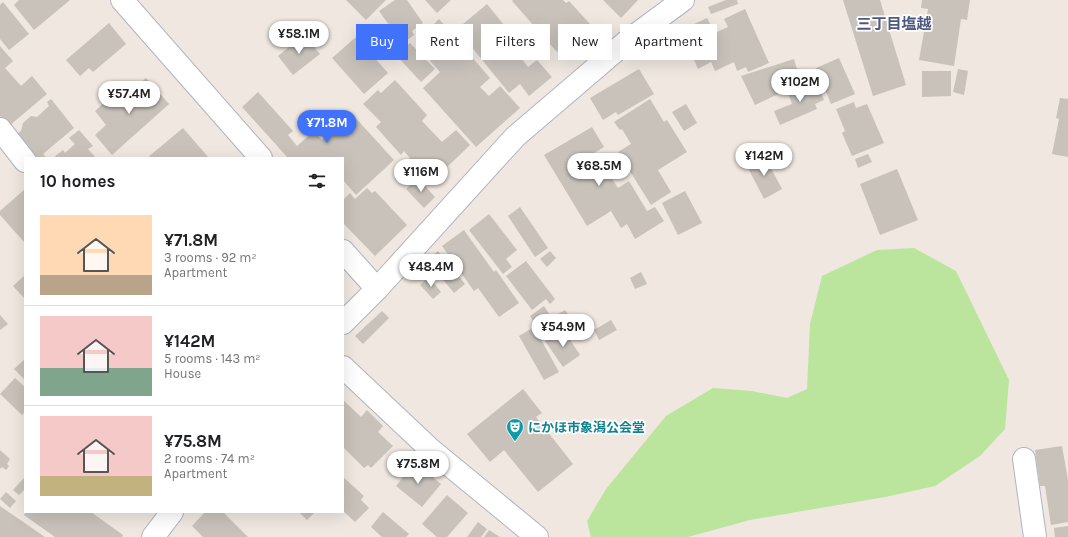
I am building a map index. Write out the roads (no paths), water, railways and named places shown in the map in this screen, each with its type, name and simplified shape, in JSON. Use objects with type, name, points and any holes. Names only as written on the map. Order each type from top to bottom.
[{"type":"street","points":[[122,0],[260,157]]},
{"type":"street","points":[[344,322],[377,289],[515,137],[626,42],[683,0]]},
{"type":"street","points":[[0,129],[24,159]]},
{"type":"street","points":[[344,252],[377,289]]},
{"type":"street","points":[[344,368],[430,449],[537,537]]},
{"type":"street","points":[[1024,459],[1035,537]]},
{"type":"street","points":[[153,537],[171,513]]},
{"type":"place","name":"にかほ市象潟公会堂","points":[[515,442]]},
{"type":"district","name":"三丁目塩越","points":[[894,24]]}]
